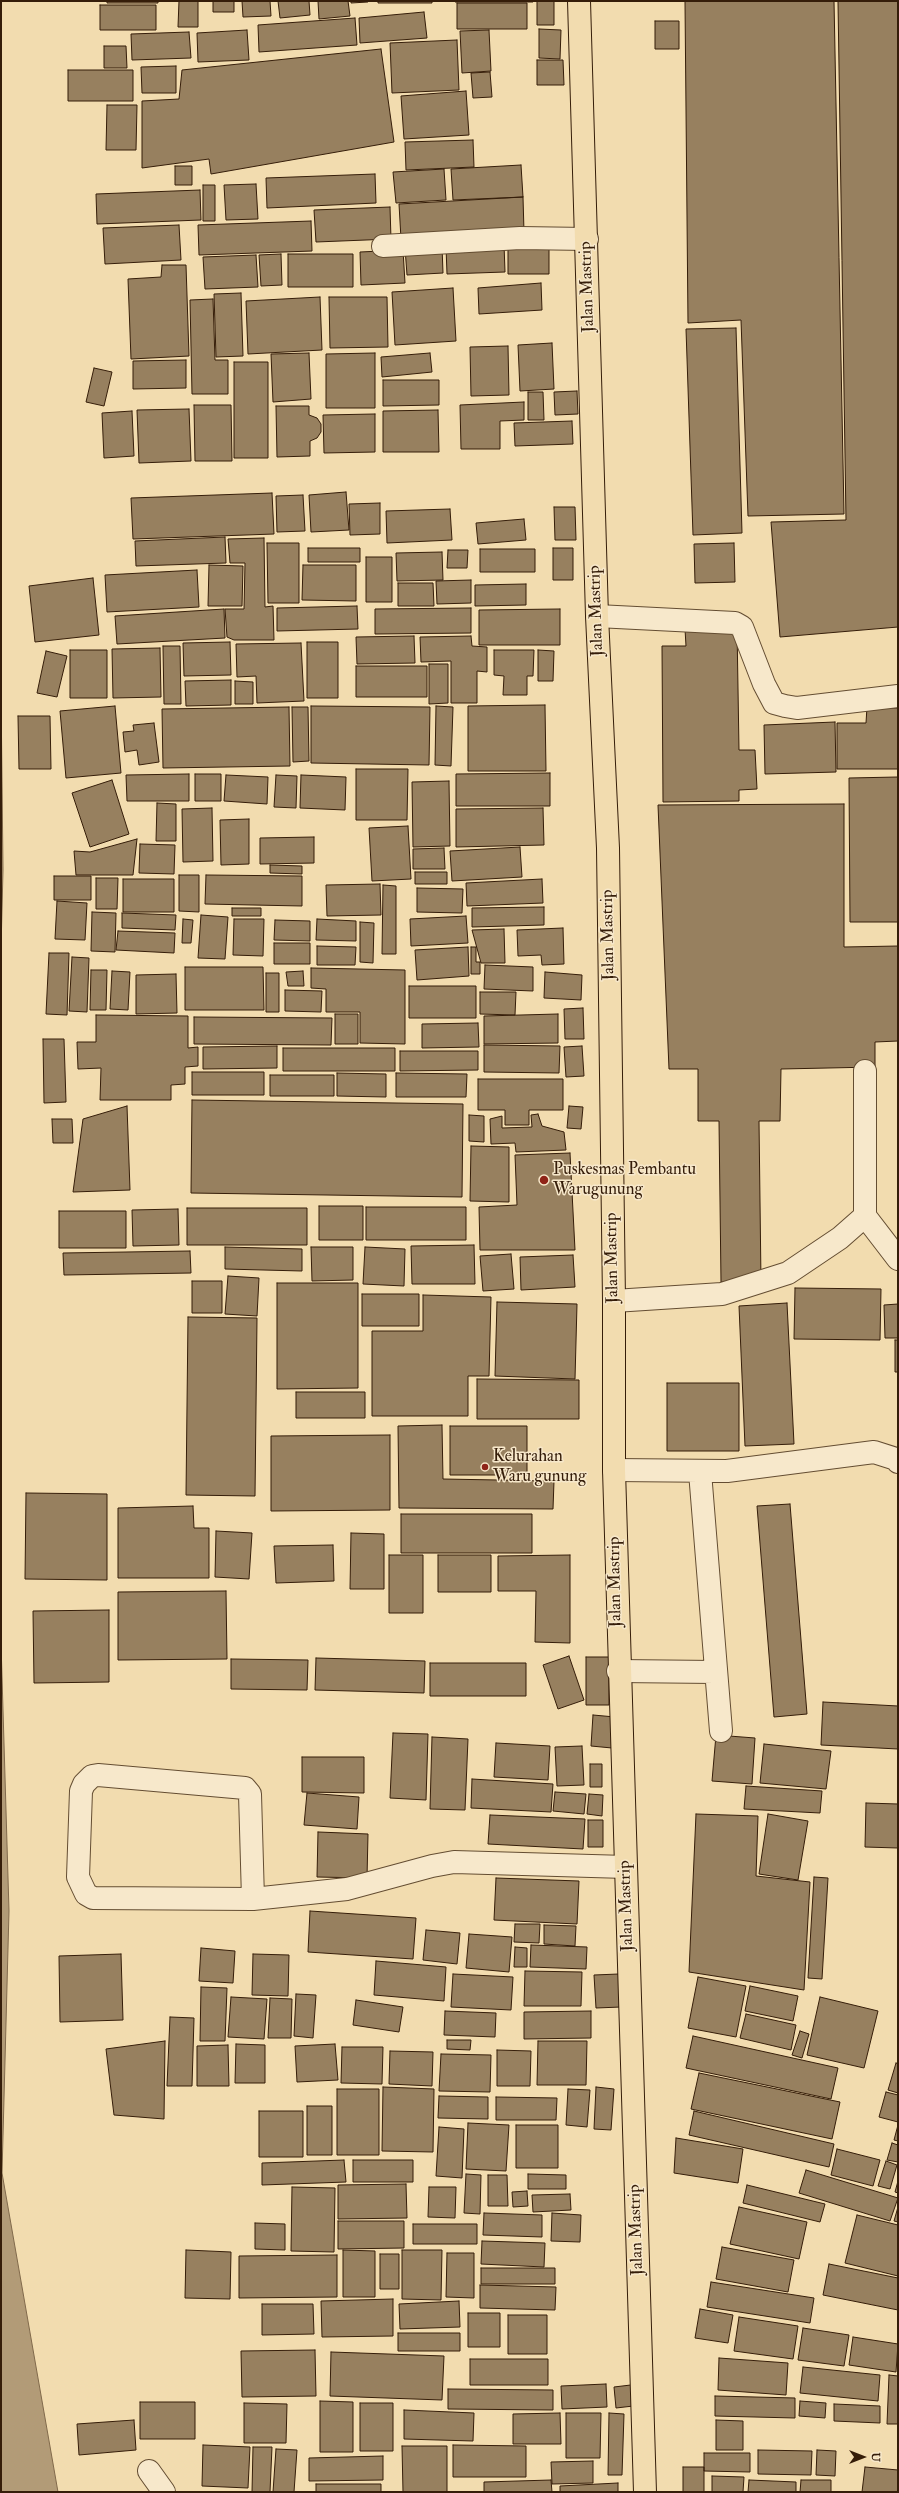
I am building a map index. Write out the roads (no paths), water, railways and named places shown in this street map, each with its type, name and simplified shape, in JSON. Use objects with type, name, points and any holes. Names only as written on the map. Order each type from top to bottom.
[{"type":"main road","name":"Jalan Mastrip","points":[[579,1],[597,616],[608,848],[614,1301],[614,1470],[618,1671],[626,1867],[645,2492]]},
{"type":"street","points":[[383,246],[520,238],[587,239]]},
{"type":"street","points":[[597,616],[722,621],[742,627],[764,684],[774,703],[785,706],[796,708],[898,696]]},
{"type":"street","points":[[865,1071],[865,1216],[898,1258]]},
{"type":"street","points":[[614,1301],[722,1294],[788,1274],[840,1238],[865,1216]]},
{"type":"street","points":[[614,1470],[700,1472],[726,1471],[874,1452],[896,1459],[898,1462]]},
{"type":"street","points":[[700,1472],[715,1672],[721,1731]]},
{"type":"street","points":[[618,1671],[715,1672]]},
{"type":"street","points":[[253,1899],[250,1794],[245,1788],[98,1775],[92,1776],[84,1784],[81,1791],[78,1877],[86,1894],[92,1898],[253,1899],[347,1888],[432,1866],[454,1862],[626,1867]]},
{"type":"street","points":[[149,2471],[164,2492]]},
{"type":"place","name":"Puskesmas Pembantu Warugunung","points":[[544,1180]]},
{"type":"place","name":"Kelurahan Waru gunung","points":[[485,1467]]}]
